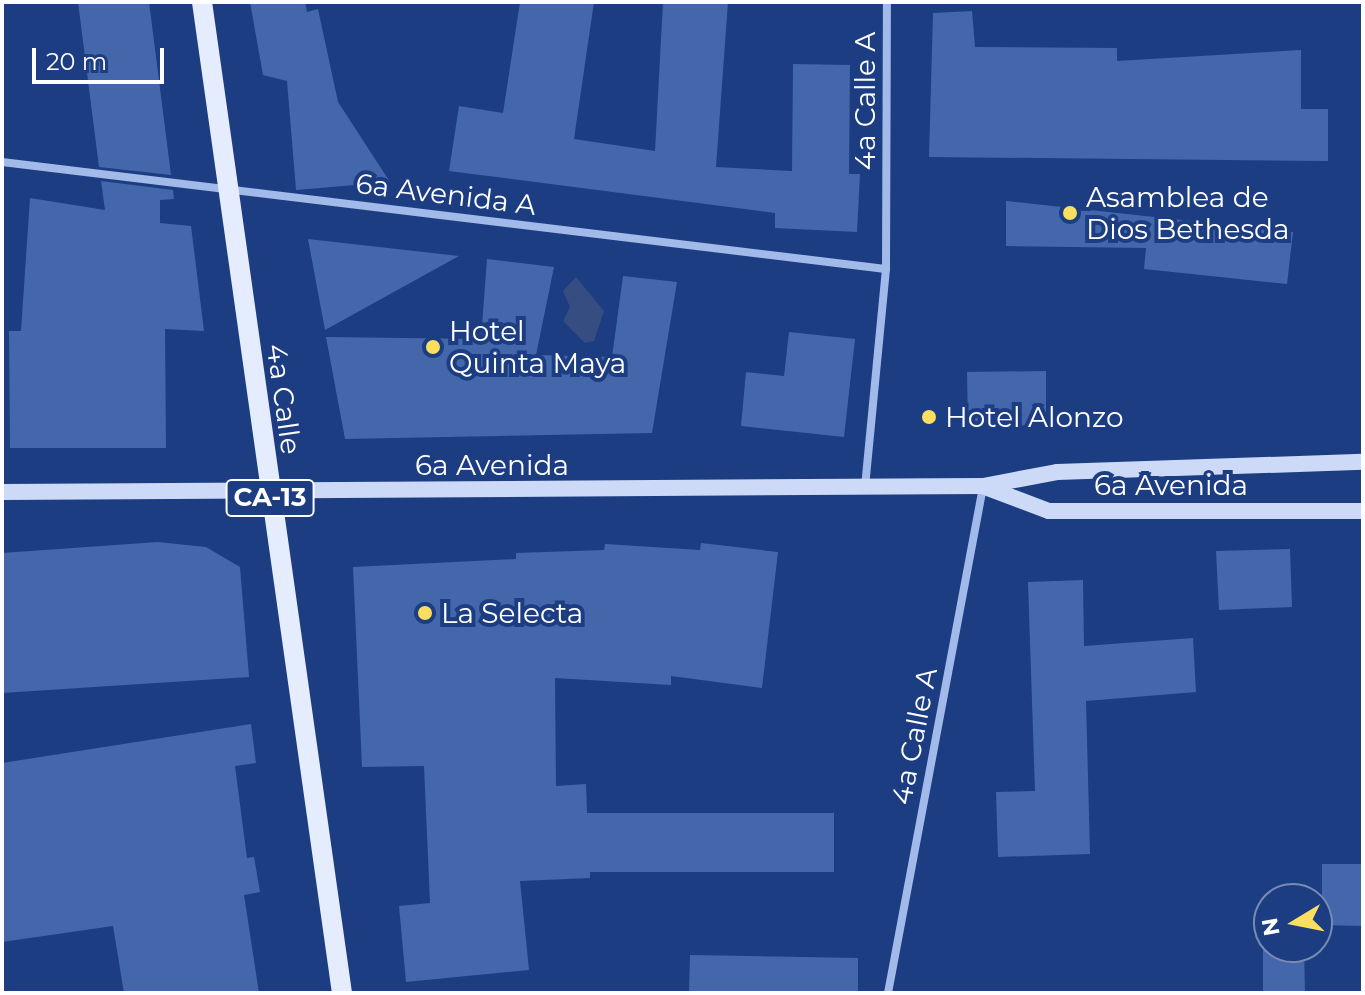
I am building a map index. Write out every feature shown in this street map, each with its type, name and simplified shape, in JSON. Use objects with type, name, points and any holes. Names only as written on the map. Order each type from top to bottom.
[{"type":"main road","name":"4a Calle","points":[[202,2],[224,189],[342,993]]},
{"type":"street","name":"4a Calle A","points":[[865,488],[886,269],[887,2]]},
{"type":"street","name":"6a Avenida A","points":[[2,162],[886,269]]},
{"type":"street","name":"6a Avenida","points":[[2,492],[269,493],[983,486],[1057,472],[1363,462]]},
{"type":"street","name":"4a Calle A","points":[[888,993],[983,486]]},
{"type":"street","name":"6a Avenida","points":[[983,486],[1049,511],[1363,511]]},
{"type":"water","points":[[576,277],[604,311],[594,341],[585,343],[563,321],[570,307],[563,291]]},
{"type":"building","points":[[78,2],[149,2],[171,175],[99,167]]},
{"type":"building","points":[[250,2],[305,2],[307,12],[318,9],[338,102],[390,182],[296,190],[287,81],[263,75]]},
{"type":"building","points":[[520,2],[594,2],[574,139],[655,151],[663,2],[728,2],[716,167],[792,171],[793,64],[850,65],[849,174],[860,174],[857,232],[775,228],[775,213],[449,171],[459,106],[503,113]]},
{"type":"building","points":[[972,11],[975,47],[1117,48],[1117,61],[1301,50],[1301,109],[1328,109],[1328,161],[929,157],[933,13]]},
{"type":"building","points":[[101,181],[173,190],[174,199],[160,200],[160,223],[191,226],[204,331],[165,329],[166,448],[10,448],[9,331],[21,331],[30,198],[105,210]]},
{"type":"building","points":[[1006,201],[1293,232],[1287,284],[1144,269],[1146,248],[1006,246]]},
{"type":"building","points":[[308,239],[459,256],[325,330]]},
{"type":"building","name":"Hotel Quinta Maya","points":[[487,259],[554,267],[536,355],[612,357],[623,276],[677,282],[652,433],[345,439],[326,337],[481,339]]},
{"type":"building","points":[[789,332],[855,339],[844,437],[741,426],[746,372],[784,376]]},
{"type":"building","points":[[1046,371],[1046,425],[968,426],[967,372]]},
{"type":"building","points":[[158,542],[206,547],[240,567],[249,677],[2,693],[2,553]]},
{"type":"building","points":[[701,543],[778,552],[762,688],[671,676],[671,685],[555,678],[556,786],[586,784],[587,813],[834,813],[834,872],[590,872],[590,878],[520,881],[529,970],[406,982],[399,906],[430,903],[424,766],[362,767],[353,567],[516,559],[516,553],[604,550],[605,544],[700,550]]},
{"type":"building","points":[[1290,549],[1292,607],[1219,610],[1216,551]]},
{"type":"building","points":[[1083,580],[1084,646],[1193,638],[1196,692],[1086,701],[1090,854],[998,857],[996,792],[1035,791],[1028,582]]},
{"type":"building","points":[[251,724],[256,763],[235,766],[247,858],[254,857],[260,892],[244,895],[259,993],[124,993],[113,926],[2,942],[2,763]]},
{"type":"building","points":[[1322,864],[1363,864],[1363,926],[1333,925],[1333,883],[1322,883]]},
{"type":"building","points":[[690,955],[858,958],[858,993],[689,993]]},
{"type":"building","points":[[1263,963],[1304,963],[1305,993],[1263,993]]},
{"type":"place","name":"Asamblea de Dios Bethesda","points":[[1070,213]]},
{"type":"place","name":"Hotel Quinta Maya","points":[[433,347]]},
{"type":"place","name":"Hotel Alonzo","points":[[929,417]]},
{"type":"place","name":"La Selecta","points":[[425,613]]}]
